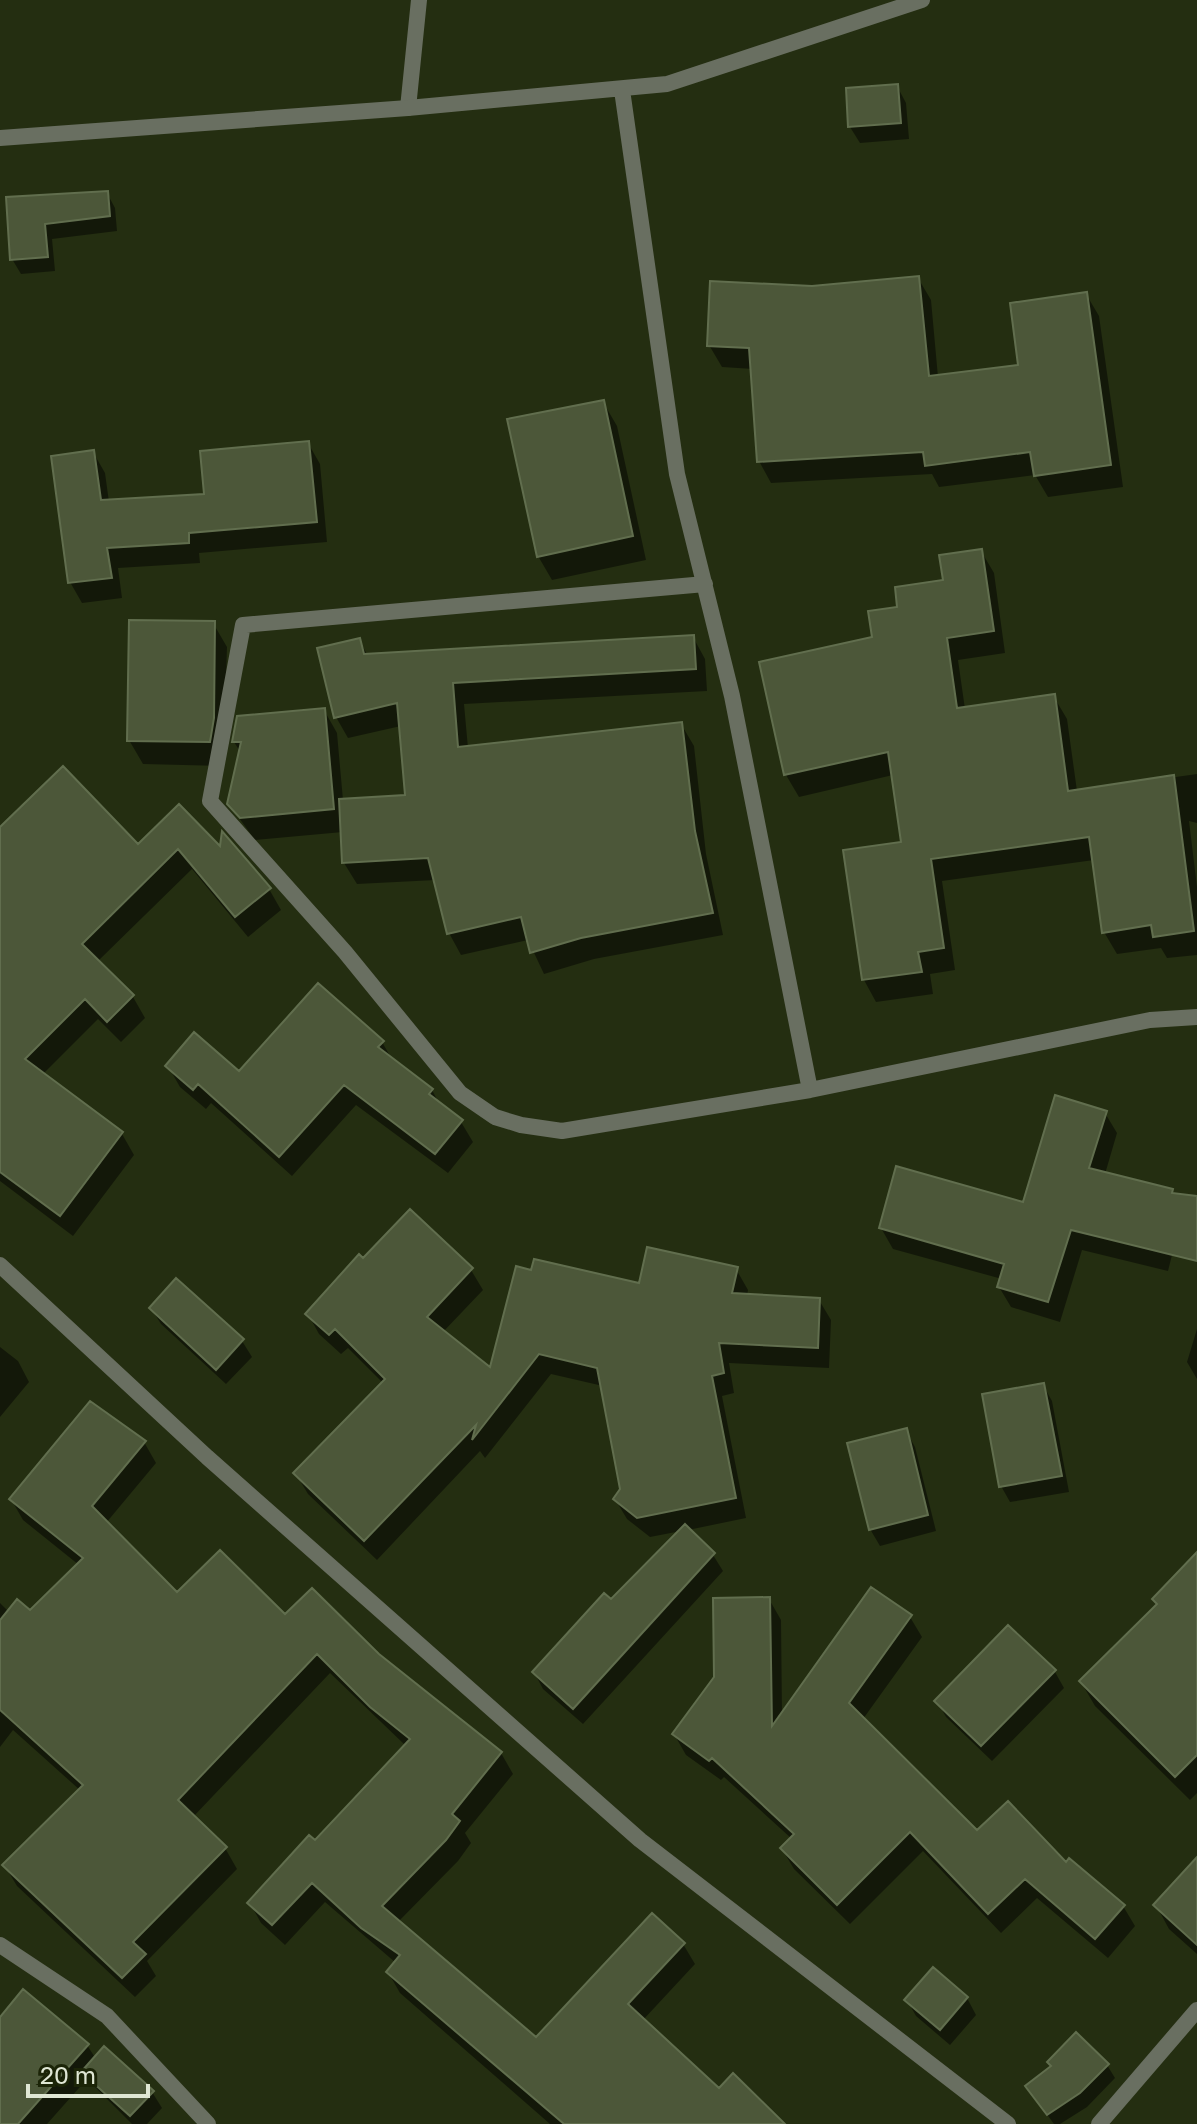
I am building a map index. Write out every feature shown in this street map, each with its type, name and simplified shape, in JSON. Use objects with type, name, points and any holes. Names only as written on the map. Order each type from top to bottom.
[{"type":"street","points":[[408,108],[419,0]]},
{"type":"street","points":[[0,138],[408,108],[667,84],[922,0]]},
{"type":"street","points":[[622,90],[677,474],[732,696],[810,1090]]},
{"type":"street","points":[[705,584],[243,625],[210,801],[345,952],[460,1093],[495,1117],[562,1131],[810,1090],[1150,1020],[1197,1017]]},
{"type":"street","points":[[0,1265],[207,1457],[640,1840],[1008,2124]]},
{"type":"street","points":[[0,1945],[107,2016],[208,2124]]},
{"type":"street","points":[[1099,2124],[1197,2010]]},
{"type":"building","points":[[898,84],[901,123],[848,127],[846,88]]},
{"type":"building","points":[[108,191],[110,216],[45,224],[48,257],[10,260],[6,197]]},
{"type":"building","points":[[919,276],[929,376],[1018,365],[1010,303],[1087,292],[1111,465],[1034,476],[1030,452],[925,466],[923,452],[757,462],[749,348],[707,346],[710,281],[812,286]]},
{"type":"building","points":[[604,400],[633,536],[537,557],[507,419]]},
{"type":"building","points":[[309,441],[317,522],[189,533],[189,543],[107,548],[112,578],[68,583],[51,456],[94,450],[101,500],[204,494],[200,451]]},
{"type":"building","points":[[982,549],[994,631],[947,638],[957,708],[1055,694],[1068,791],[1174,775],[1194,931],[1153,937],[1151,925],[1102,933],[1089,837],[931,859],[944,948],[918,952],[922,972],[862,980],[843,850],[901,842],[888,752],[784,775],[759,662],[872,637],[868,611],[897,607],[895,587],[943,580],[939,555]]},
{"type":"building","points":[[129,620],[215,621],[214,718],[210,742],[127,741]]},
{"type":"building","points":[[694,635],[696,669],[453,683],[458,747],[682,722],[695,831],[713,913],[581,938],[530,953],[521,917],[447,934],[428,858],[342,863],[339,799],[405,795],[397,703],[334,718],[317,648],[360,638],[364,654]]},
{"type":"building","points":[[325,708],[334,809],[240,818],[227,804],[241,742],[232,742],[237,716]]},
{"type":"building","points":[[63,766],[138,844],[179,804],[220,846],[222,831],[271,888],[235,917],[178,849],[82,944],[134,995],[107,1022],[85,999],[25,1059],[123,1132],[60,1216],[0,1172],[0,827]]},
{"type":"building","points":[[318,983],[384,1041],[378,1047],[433,1089],[429,1094],[463,1120],[435,1154],[344,1085],[279,1157],[198,1084],[193,1090],[165,1066],[194,1032],[239,1071]]},
{"type":"building","points":[[1055,1095],[1107,1111],[1089,1168],[1173,1189],[1172,1193],[1197,1196],[1197,1261],[1071,1230],[1048,1302],[997,1287],[1004,1264],[879,1228],[896,1166],[1023,1202]]},
{"type":"building","points":[[410,1209],[473,1268],[427,1317],[490,1367],[516,1266],[531,1270],[534,1259],[639,1283],[647,1247],[738,1267],[732,1293],[820,1298],[818,1348],[719,1343],[724,1373],[712,1376],[736,1498],[637,1518],[613,1499],[620,1489],[597,1368],[539,1354],[472,1440],[476,1425],[364,1541],[293,1473],[385,1379],[335,1329],[329,1335],[305,1314],[359,1254],[363,1258]]},
{"type":"building","points":[[176,1278],[244,1339],[216,1370],[149,1308]]},
{"type":"building","points":[[1044,1383],[1062,1476],[999,1487],[982,1394]]},
{"type":"building","points":[[90,1401],[146,1441],[92,1506],[177,1592],[220,1550],[285,1614],[312,1588],[379,1654],[502,1752],[452,1814],[460,1821],[446,1840],[382,1906],[536,2037],[652,1913],[685,1943],[628,2004],[719,2088],[733,2073],[785,2124],[564,2124],[386,1972],[400,1955],[361,1928],[312,1883],[272,1925],[247,1903],[309,1835],[315,1840],[410,1739],[370,1707],[317,1654],[178,1800],[227,1847],[133,1942],[146,1954],[122,1978],[2,1865],[83,1785],[0,1710],[0,1620],[17,1599],[30,1610],[83,1558],[9,1499]]},
{"type":"building","points":[[907,1428],[928,1515],[869,1530],[847,1443]]},
{"type":"building","points":[[685,1524],[715,1553],[573,1709],[532,1672],[604,1593],[611,1599]]},
{"type":"building","points":[[1197,1552],[1197,1755],[1175,1777],[1079,1681],[1157,1604],[1152,1599]]},
{"type":"building","points":[[871,1587],[912,1615],[849,1703],[977,1830],[1008,1801],[1066,1862],[1069,1858],[1125,1905],[1095,1939],[1025,1879],[988,1914],[910,1832],[837,1905],[780,1848],[794,1834],[712,1758],[709,1761],[672,1734],[714,1677],[713,1598],[770,1597],[772,1726]]},
{"type":"building","points":[[1008,1625],[1056,1670],[981,1746],[934,1701]]},
{"type":"building","points":[[1197,1857],[1197,1945],[1153,1905]]},
{"type":"building","points":[[933,1967],[968,1997],[940,2030],[904,2000]]},
{"type":"building","points":[[23,1989],[89,2044],[18,2124],[0,2124],[0,2017]]},
{"type":"building","points":[[1076,2032],[1109,2064],[1080,2093],[1047,2115],[1025,2086],[1051,2066],[1047,2062]]},
{"type":"building","points":[[104,2046],[154,2091],[130,2116],[81,2072]]}]
